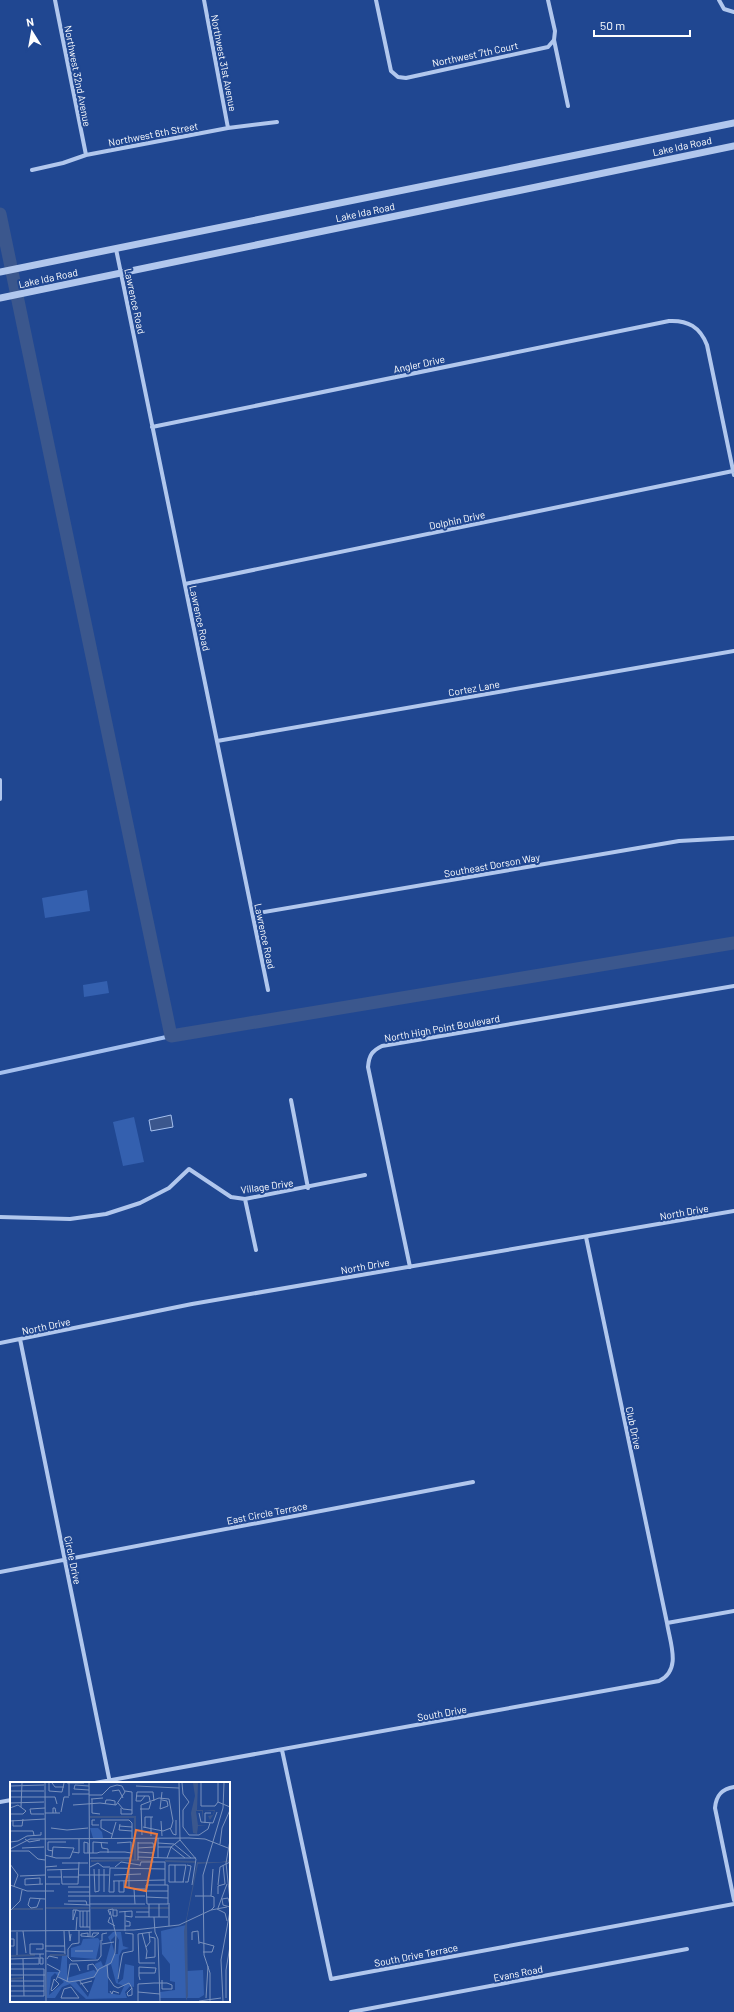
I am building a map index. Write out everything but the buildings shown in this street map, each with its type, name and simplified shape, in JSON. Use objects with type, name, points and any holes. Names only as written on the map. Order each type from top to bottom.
[{"type":"street","name":"Northwest 32nd Avenue","points":[[55,0],[86,155]]},
{"type":"street","name":"Northwest 31st Avenue","points":[[204,0],[228,128]]},
{"type":"street","name":"Northwest 7th Court","points":[[376,0],[391,71],[398,77],[406,78],[548,47],[554,40]]},
{"type":"street","points":[[548,0],[555,31],[554,40],[568,106]]},
{"type":"street","points":[[719,0],[724,8],[734,12]]},
{"type":"street","name":"Northwest 6th Street","points":[[32,170],[63,163],[86,155],[228,128],[277,122]]},
{"type":"street","name":"Lake Ida Road","points":[[0,272],[734,123]]},
{"type":"street","name":"Lake Ida Road","points":[[0,298],[734,146]]},
{"type":"street","name":"Lawrence Road","points":[[116,249],[268,990]]},
{"type":"street","name":"Angler Drive","points":[[152,427],[679,320],[689,323],[697,328],[707,345],[734,473]]},
{"type":"street","name":"Dolphin Drive","points":[[185,584],[734,473]]},
{"type":"street","name":"Cortez Lane","points":[[217,741],[734,652]]},
{"type":"street","points":[[0,780],[0,799]]},
{"type":"street","name":"Southeast Dorson Way","points":[[253,914],[679,841],[734,838]]},
{"type":"street","name":"North High Point Boulevard","points":[[410,1267],[368,1066],[369,1057],[374,1050],[382,1046],[734,986]]},
{"type":"street","points":[[291,1100],[308,1188]]},
{"type":"street","name":"Village Drive","points":[[0,1218],[70,1219],[106,1214],[140,1203],[169,1188],[189,1169],[231,1197],[245,1199],[365,1176]]},
{"type":"street","points":[[245,1199],[256,1250]]},
{"type":"street","name":"North Drive","points":[[0,1343],[192,1304],[734,1211]]},
{"type":"street","name":"Club Drive","points":[[586,1237],[666,1623]]},
{"type":"street","name":"Circle Drive","points":[[20,1339],[110,1782]]},
{"type":"street","name":"East Circle Terrace","points":[[0,1572],[473,1482]]},
{"type":"street","points":[[666,1623],[734,1611]]},
{"type":"street","name":"South Drive","points":[[110,1782],[659,1681],[667,1677],[672,1670],[673,1661],[666,1623]]},
{"type":"street","name":"South Drive Terrace","points":[[282,1750],[331,1979],[734,1904]]},
{"type":"street","points":[[734,1787],[721,1792],[716,1799],[715,1808],[734,1900]]},
{"type":"street","points":[[0,1802],[10,1800]]},
{"type":"street","name":"Evans Road","points":[[351,2012],[687,1949]]},
{"type":"shaded area","points":[[87,890],[90,911],[45,918],[42,898]]},
{"type":"shaded area","points":[[107,981],[109,993],[84,997],[83,985]]},
{"type":"shaded area","points":[[171,1115],[173,1127],[151,1131],[149,1120]]},
{"type":"shaded area","points":[[134,1117],[144,1162],[123,1166],[113,1122]]},
{"type":"waterway","points":[[0,214],[171,1036],[734,943]]},
{"type":"waterway","points":[[0,1073],[171,1036]]}]
